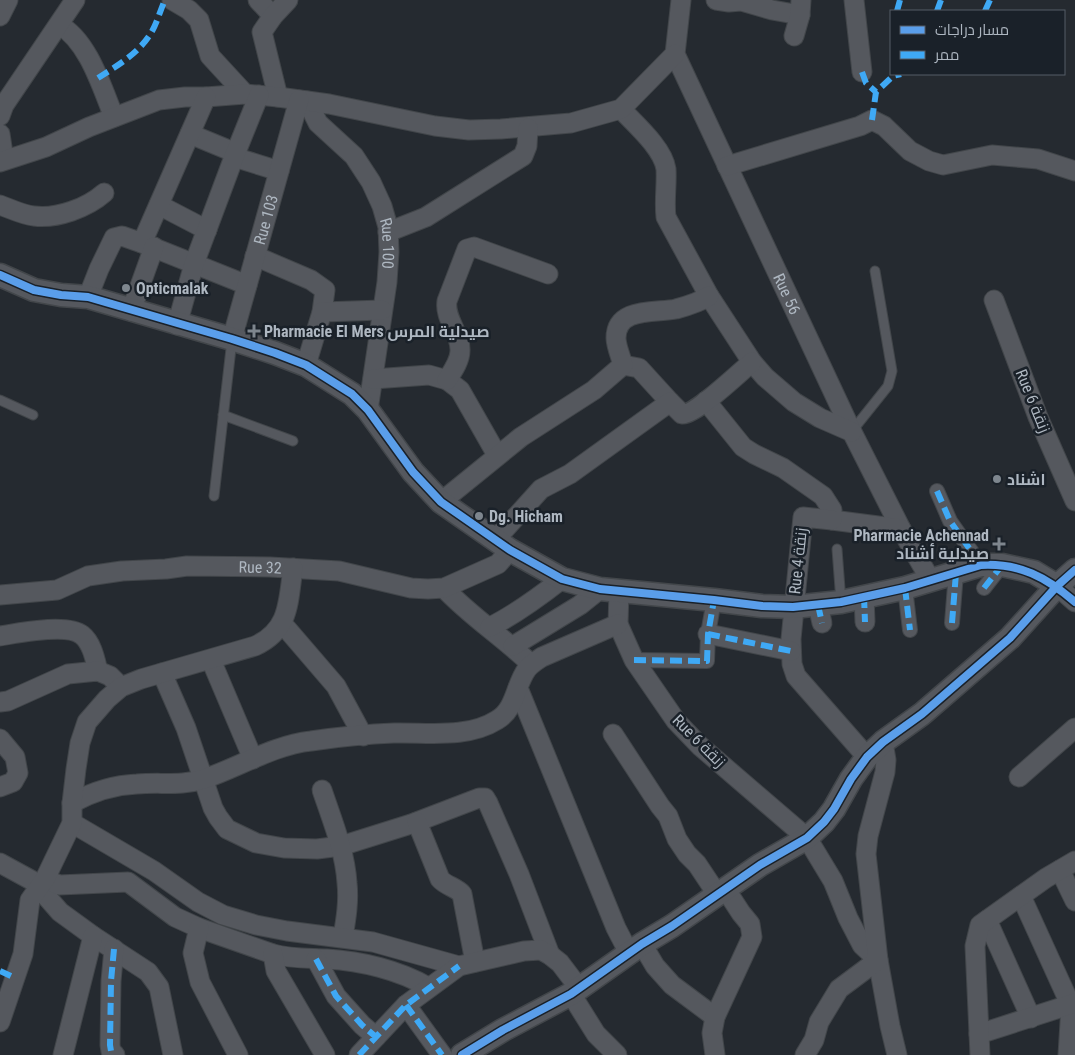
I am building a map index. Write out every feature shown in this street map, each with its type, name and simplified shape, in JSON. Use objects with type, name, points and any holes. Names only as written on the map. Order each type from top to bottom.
[{"type":"street","points":[[0,116],[4,105],[76,0]]},
{"type":"street","points":[[172,0],[189,10],[199,20],[210,56],[252,95]]},
{"type":"street","points":[[258,0],[273,16]]},
{"type":"street","points":[[278,97],[262,35],[264,28],[288,0]]},
{"type":"street","points":[[0,134],[2,161],[46,147],[114,117],[159,100],[185,97],[252,95],[329,104],[435,126],[469,130],[571,124],[621,109],[675,54],[681,0]]},
{"type":"street","points":[[716,0],[741,1],[772,10],[801,8],[794,36]]},
{"type":"street","points":[[854,0],[862,72]]},
{"type":"street","points":[[59,25],[70,32],[82,46],[114,117]]},
{"type":"street","name":"Rue 56","points":[[675,54],[852,432],[901,529],[930,580]]},
{"type":"street","points":[[177,325],[194,264],[235,155],[252,95]]},
{"type":"street","points":[[131,310],[158,205],[206,97]]},
{"type":"street","name":"Rue 103","points":[[232,339],[279,171],[303,101]]},
{"type":"street","name":"Rue 100","points":[[303,101],[318,123],[354,156],[371,182],[382,206],[388,232],[390,252],[368,410]]},
{"type":"street","points":[[621,109],[658,150],[666,167],[664,202],[666,217],[709,296],[752,362],[765,377],[794,402],[820,418],[852,432]]},
{"type":"street","points":[[727,166],[860,126],[872,120],[884,126],[910,151],[943,165],[992,155],[1038,159],[1075,171]]},
{"type":"street","points":[[388,232],[426,217],[523,156],[527,146],[528,128]]},
{"type":"street","points":[[190,134],[235,155],[279,171]]},
{"type":"street","points":[[0,205],[34,216],[59,215],[82,208],[104,193]]},
{"type":"street","points":[[158,205],[207,230]]},
{"type":"street","points":[[88,297],[114,238],[122,236],[247,285]]},
{"type":"street","points":[[447,380],[459,358],[460,350],[459,340],[446,309],[447,302],[467,249],[474,247],[548,274]]},
{"type":"street","points":[[255,256],[291,271],[321,286],[325,290],[322,312],[306,365]]},
{"type":"street","points":[[0,266],[34,290]]},
{"type":"street","points":[[0,275],[34,290],[61,296],[88,297],[177,325],[232,339],[306,365],[352,394],[368,410],[413,472],[441,502],[503,545],[562,578],[610,590],[762,606],[793,607],[820,614],[841,602],[905,588],[991,565],[1034,572],[1057,586],[1075,602]]},
{"type":"street","points":[[623,365],[616,338],[619,324],[628,316],[642,312],[677,309],[702,301],[709,296]]},
{"type":"street","name":"Rue 6 زنقة","points":[[994,300],[1038,417],[1075,501]]},
{"type":"street","points":[[322,312],[382,310]]},
{"type":"street","points":[[623,365],[639,368],[682,414],[686,414],[706,401],[752,362]]},
{"type":"street","points":[[441,502],[497,455],[521,437],[594,390],[623,365]]},
{"type":"street","points":[[372,379],[429,375],[447,380],[460,390],[497,455]]},
{"type":"street","points":[[706,401],[743,447],[783,468],[812,488],[828,503],[832,510],[832,520]]},
{"type":"street","name":"Rue 32","points":[[0,595],[57,590],[88,576],[122,571],[187,566],[339,570],[411,588],[444,588],[498,564],[503,545],[541,488],[575,471],[670,402]]},
{"type":"street","points":[[802,516],[812,488]]},
{"type":"street","points":[[937,491],[950,522],[991,565]]},
{"type":"street","name":"Rue 4 زنقة","points":[[875,749],[796,676],[792,664],[793,607],[802,516],[901,529]]},
{"type":"street","points":[[984,588],[991,565]]},
{"type":"street","points":[[0,1022],[8,974],[25,947],[30,900],[42,883],[72,823],[72,803],[80,743],[87,722],[106,699],[121,687],[162,673],[211,660],[268,640],[281,627],[293,568]]},
{"type":"street","points":[[462,1055],[575,991],[760,865],[808,838],[834,809],[851,779],[875,749],[922,714],[1010,638],[1057,586],[1075,570]]},
{"type":"street","points":[[952,623],[956,573]]},
{"type":"street","points":[[490,627],[540,596],[562,578]]},
{"type":"street","points":[[444,588],[462,607],[490,627],[531,664]]},
{"type":"street","points":[[905,588],[910,630]]},
{"type":"street","points":[[513,646],[610,590]]},
{"type":"street","name":"Rue 6 زنقة","points":[[610,590],[618,624],[634,660],[676,721],[700,746],[808,838],[833,881],[848,918],[862,945],[878,960]]},
{"type":"street","points":[[864,596],[865,622]]},
{"type":"street","points":[[634,660],[707,661],[708,634],[714,600]]},
{"type":"street","points":[[72,803],[89,794],[114,786],[185,783],[203,779],[283,748],[309,741],[391,733],[464,732],[483,727],[498,720],[506,713],[526,670],[531,664],[542,657],[618,624]]},
{"type":"street","points":[[281,627],[287,629],[327,674],[346,702],[364,736]]},
{"type":"street","points":[[0,636],[67,629],[82,634],[93,652],[98,671]]},
{"type":"street","points":[[708,634],[791,651]]},
{"type":"street","points":[[211,660],[253,760]]},
{"type":"street","points":[[0,702],[8,702],[68,674],[98,671],[110,676],[121,687]]},
{"type":"street","points":[[162,673],[186,728],[213,808],[227,829],[256,844],[266,846],[316,849],[341,846],[417,822],[479,798],[484,798],[488,803],[519,874],[550,954]]},
{"type":"street","points":[[518,688],[616,928],[672,985],[715,1017]]},
{"type":"street","points":[[1019,777],[1075,728]]},
{"type":"street","points":[[613,734],[668,816],[677,839],[687,854],[750,924],[752,937],[715,1017],[712,1033],[715,1055]]},
{"type":"street","points":[[0,739],[15,757],[18,773],[13,782],[0,787]]},
{"type":"street","points":[[875,749],[886,760],[885,772],[868,836],[866,854],[878,960],[897,1055]]},
{"type":"street","points":[[322,790],[341,846],[348,883],[343,937]]},
{"type":"street","points":[[417,822],[440,879],[459,890],[462,894],[467,964]]},
{"type":"street","points":[[72,823],[154,871],[198,902],[223,915],[256,925],[382,944],[467,964]]},
{"type":"street","points":[[0,863],[33,881],[42,883],[58,885],[128,882],[175,917],[199,928],[273,954],[285,958],[360,964],[414,979],[428,987]]},
{"type":"street","points":[[980,1055],[975,946],[980,925],[1068,866],[1075,901]]},
{"type":"street","points":[[42,883],[60,912],[148,972],[156,980],[173,1055]]},
{"type":"street","points":[[1021,896],[1073,1004],[1068,1055]]},
{"type":"street","points":[[988,920],[1031,1018]]},
{"type":"street","points":[[199,928],[193,953],[200,982],[238,1055]]},
{"type":"street","points":[[63,1055],[93,936]]},
{"type":"street","points":[[114,948],[111,981],[110,1048],[114,1055]]},
{"type":"street","points":[[359,1055],[406,1004],[428,987],[467,964],[524,951],[541,950],[550,954],[560,963],[575,991],[586,1020],[606,1052]]},
{"type":"street","points":[[273,954],[276,971],[325,1055]]},
{"type":"street","points":[[316,959],[336,996],[362,1025],[376,1037]]},
{"type":"street","points":[[812,1050],[819,1022],[839,989],[878,960]]},
{"type":"street","points":[[406,1004],[442,1055]]},
{"type":"street","points":[[979,1034],[1073,1004]]},
{"type":"lane","points":[[852,432],[888,386],[892,371],[875,271]]},
{"type":"lane","points":[[214,496],[232,339]]},
{"type":"lane","points":[[0,400],[33,415]]},
{"type":"lane","points":[[223,415],[293,442]]},
{"type":"lane","points":[[837,549],[841,602]]},
{"type":"marked path","points":[[98,78],[113,69],[140,47],[151,33],[165,0]]},
{"type":"marked path","points":[[897,10],[900,0]]},
{"type":"marked path","points":[[937,10],[941,0]]},
{"type":"marked path","points":[[985,10],[990,0]]},
{"type":"marked path","points":[[862,72],[866,83],[876,92]]},
{"type":"marked path","points":[[872,120],[876,92],[893,76],[897,75]]},
{"type":"marked path","points":[[937,491],[950,521],[981,565]]},
{"type":"marked path","points":[[984,588],[1002,565]]},
{"type":"marked path","points":[[952,623],[956,573]]},
{"type":"marked path","points":[[905,588],[910,630]]},
{"type":"marked path","points":[[864,596],[865,622]]},
{"type":"marked path","points":[[634,660],[707,661],[708,634],[714,600]]},
{"type":"marked path","points":[[818,605],[822,623]]},
{"type":"marked path","points":[[708,634],[791,651]]},
{"type":"marked path","points":[[114,949],[111,981],[110,1045],[111,1051],[115,1055]]},
{"type":"marked path","points":[[316,959],[336,996],[362,1025],[376,1037]]},
{"type":"marked path","points":[[359,1055],[406,1005],[459,966]]},
{"type":"marked path","points":[[0,971],[15,978]]},
{"type":"marked path","points":[[406,1005],[442,1055]]},
{"type":"cycle path","points":[[0,275],[34,290],[88,297],[232,339],[306,365],[352,394],[368,410],[413,472],[441,502],[510,550],[562,579],[600,589],[762,606],[793,607],[841,602],[905,588],[981,565],[995,565],[1008,566],[1032,573],[1054,585],[1075,602]]},
{"type":"cycle path","points":[[462,1055],[503,1030],[571,994],[760,865],[807,838],[824,822],[834,809],[851,779],[867,757],[883,742],[922,714],[1010,638],[1057,586],[1075,570]]},
{"type":"place","name":"Opticmalak","points":[[126,288]]},
{"type":"place","name":"Pharmacie El Mers صيدلية المرس","points":[[254,331]]},
{"type":"place","name":"اشناد","points":[[997,479]]},
{"type":"place","name":"Dg. Hicham","points":[[479,516]]},
{"type":"place","name":"Pharmacie Achennad صيدلية أشناد","points":[[999,544]]}]
